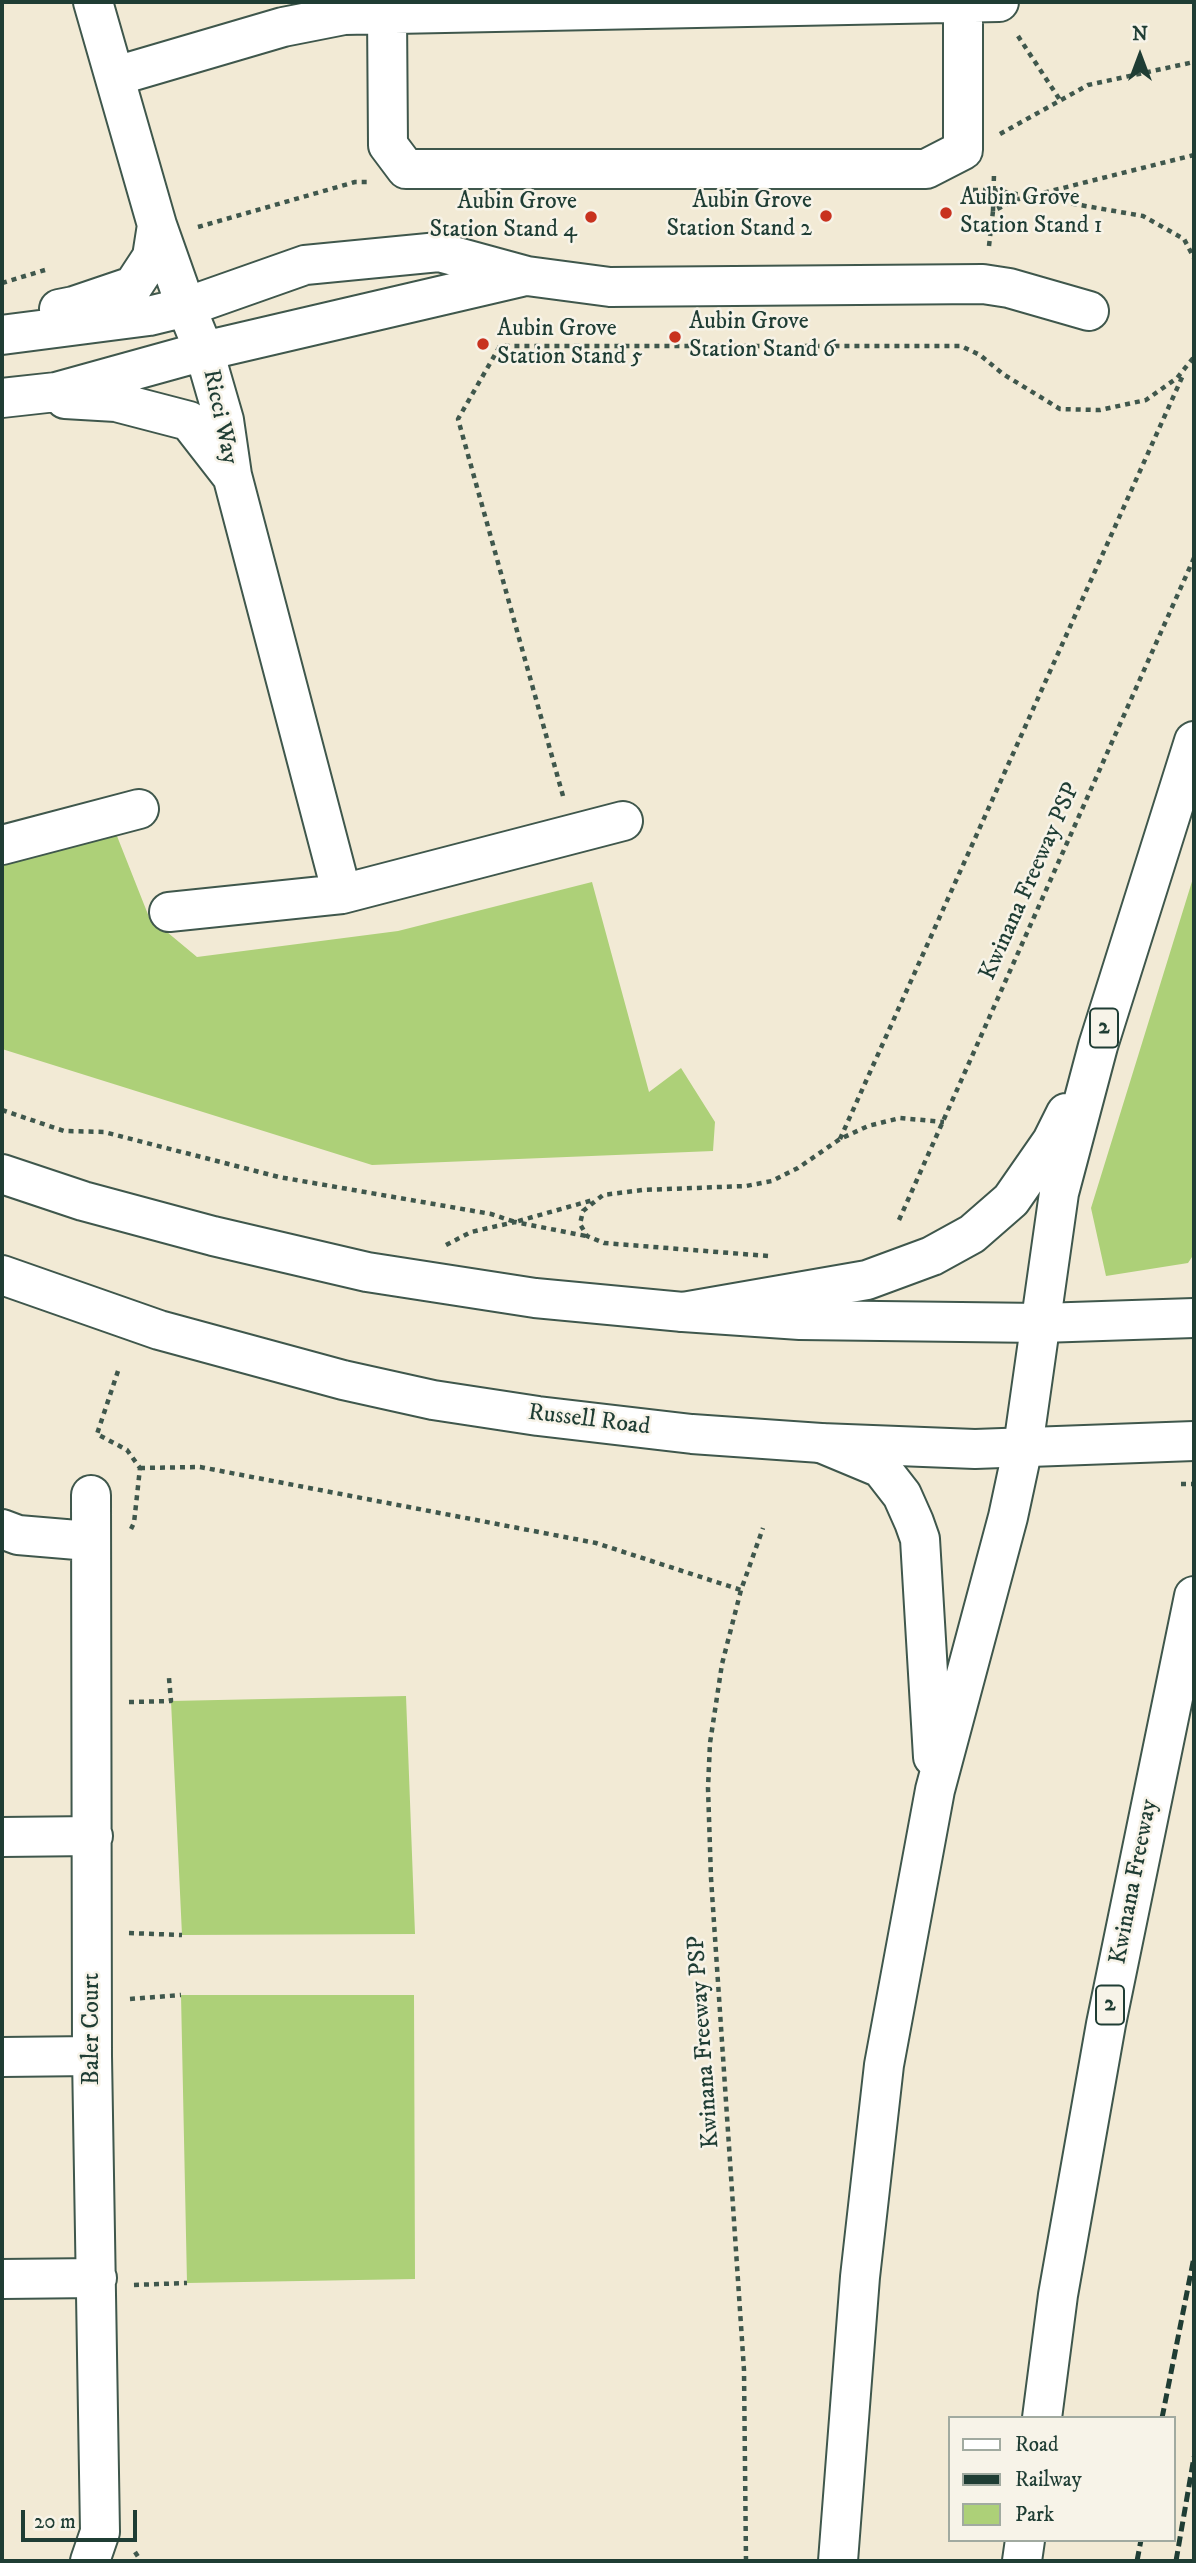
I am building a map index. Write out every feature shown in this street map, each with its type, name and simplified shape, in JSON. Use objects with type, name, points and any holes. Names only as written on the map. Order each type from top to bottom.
[{"type":"main road","points":[[93,2],[157,225],[204,351]]},
{"type":"main road","points":[[116,76],[283,27],[344,15],[387,13],[986,3],[963,150],[926,169],[406,169],[388,145],[387,13]]},
{"type":"main road","points":[[2,317],[74,306],[133,286],[152,257],[157,225]]},
{"type":"main road","points":[[2,335],[149,316],[186,307],[305,265],[439,252],[527,276],[610,287],[984,284],[1009,288],[1089,311]]},
{"type":"main road","points":[[7,399],[56,392],[204,351],[527,276]]},
{"type":"main road","name":"Ricci Way","points":[[2,352],[176,329],[204,351],[224,420],[232,475]]},
{"type":"main road","name":"Ricci Way","points":[[7,399],[116,402],[190,421],[232,475]]},
{"type":"main road","points":[[232,475],[342,894]]},
{"type":"main road","name":"2","points":[[838,2561],[860,2277],[884,2064],[935,1790],[1008,1517],[1023,1447],[1059,1193],[1098,1046],[1194,741]]},
{"type":"main road","points":[[2,845],[139,809]]},
{"type":"main road","points":[[169,912],[342,894],[623,821]]},
{"type":"main road","points":[[683,1312],[866,1280],[932,1256],[972,1234],[1011,1200],[1052,1141],[1098,1046]]},
{"type":"main road","points":[[2,1174],[122,1212],[367,1272],[535,1298],[800,1320],[1041,1323],[1194,1318]]},
{"type":"main road","name":"Russell Road","points":[[2,1275],[159,1330],[343,1380],[433,1400],[538,1416],[692,1434],[821,1443],[975,1448],[1182,1441]]},
{"type":"main road","points":[[821,1443],[881,1468],[902,1495],[920,1539],[935,1790]]},
{"type":"main road","name":"Baler Court","points":[[90,1495],[92,2056],[110,2281],[100,2532],[90,2561]]},
{"type":"main road","points":[[2,1529],[18,1535],[89,1541]]},
{"type":"main road","name":"Kwinana Freeway","points":[[1042,2416],[1058,2295],[1106,2024],[1194,1596]]},
{"type":"main road","points":[[2,1837],[93,1836]]},
{"type":"main road","points":[[2,2057],[92,2056]]},
{"type":"main road","points":[[2,2279],[110,2281]]},
{"type":"main road","points":[[1022,2561],[1025,2542]]},
{"type":"path","points":[[986,3],[1060,100]]},
{"type":"path","points":[[994,137],[1088,85],[1194,62]]},
{"type":"path","points":[[993,211],[1015,200],[1194,155]]},
{"type":"path","points":[[984,284],[993,211],[994,163]]},
{"type":"path","points":[[994,190],[1143,216],[1184,239],[1194,258]]},
{"type":"path","points":[[574,834],[458,419],[500,346],[961,346],[980,355],[1003,374],[1060,408],[1100,410],[1146,400],[1177,378],[1194,357]]},
{"type":"path","points":[[840,1139],[1187,366]]},
{"type":"path","name":"Kwinana Freeway PSP","points":[[899,1220],[1194,558]]},
{"type":"path","points":[[2,1110],[64,1131],[104,1132],[279,1177],[491,1214],[515,1222],[587,1236],[604,1243],[771,1256]]},
{"type":"path","points":[[515,1222],[615,1192],[746,1186],[772,1181],[798,1168],[840,1139],[868,1126],[900,1118],[944,1122]]},
{"type":"path","points":[[587,1236],[580,1224],[581,1218],[583,1211],[595,1199]]},
{"type":"path","points":[[97,1434],[118,1371]]},
{"type":"path","points":[[140,1468],[200,1466],[596,1543],[741,1590]]},
{"type":"path","points":[[1181,1485],[1194,1484]]},
{"type":"path","name":"Kwinana Freeway PSP","points":[[746,2561],[744,2370],[711,1878],[708,1788],[710,1743],[722,1664],[741,1590],[763,1528]]},
{"type":"path","points":[[126,1702],[172,1701],[169,1678]]},
{"type":"path","points":[[118,1933],[182,1936]]},
{"type":"path","points":[[118,2000],[181,1995]]},
{"type":"path","points":[[110,2281],[187,2283]]},
{"type":"green space","points":[[115,831],[149,917],[197,957],[398,931],[592,882],[649,1092],[681,1068],[715,1122],[713,1151],[372,1165],[2,1049],[2,863]]},
{"type":"green space","points":[[1194,875],[1194,1254],[1188,1263],[1106,1276],[1091,1208]]},
{"type":"green space","points":[[406,1696],[415,1934],[182,1935],[171,1701]]},
{"type":"green space","points":[[181,1995],[414,1995],[415,2279],[187,2283]]},
{"type":"railway","points":[[1162,2416],[1194,2257]]},
{"type":"railway","points":[[1176,2561],[1194,2457]]},
{"type":"railway","points":[[1137,2561],[1141,2542]]},
{"type":"place","name":"Aubin Grove Station Stand 1","points":[[946,213]]},
{"type":"place","name":"Aubin Grove Station Stand 2","points":[[826,216]]},
{"type":"place","name":"Aubin Grove Station Stand 4","points":[[591,217]]},
{"type":"place","name":"Aubin Grove Station Stand 6","points":[[675,337]]},
{"type":"place","name":"Aubin Grove Station Stand 5","points":[[483,344]]}]
